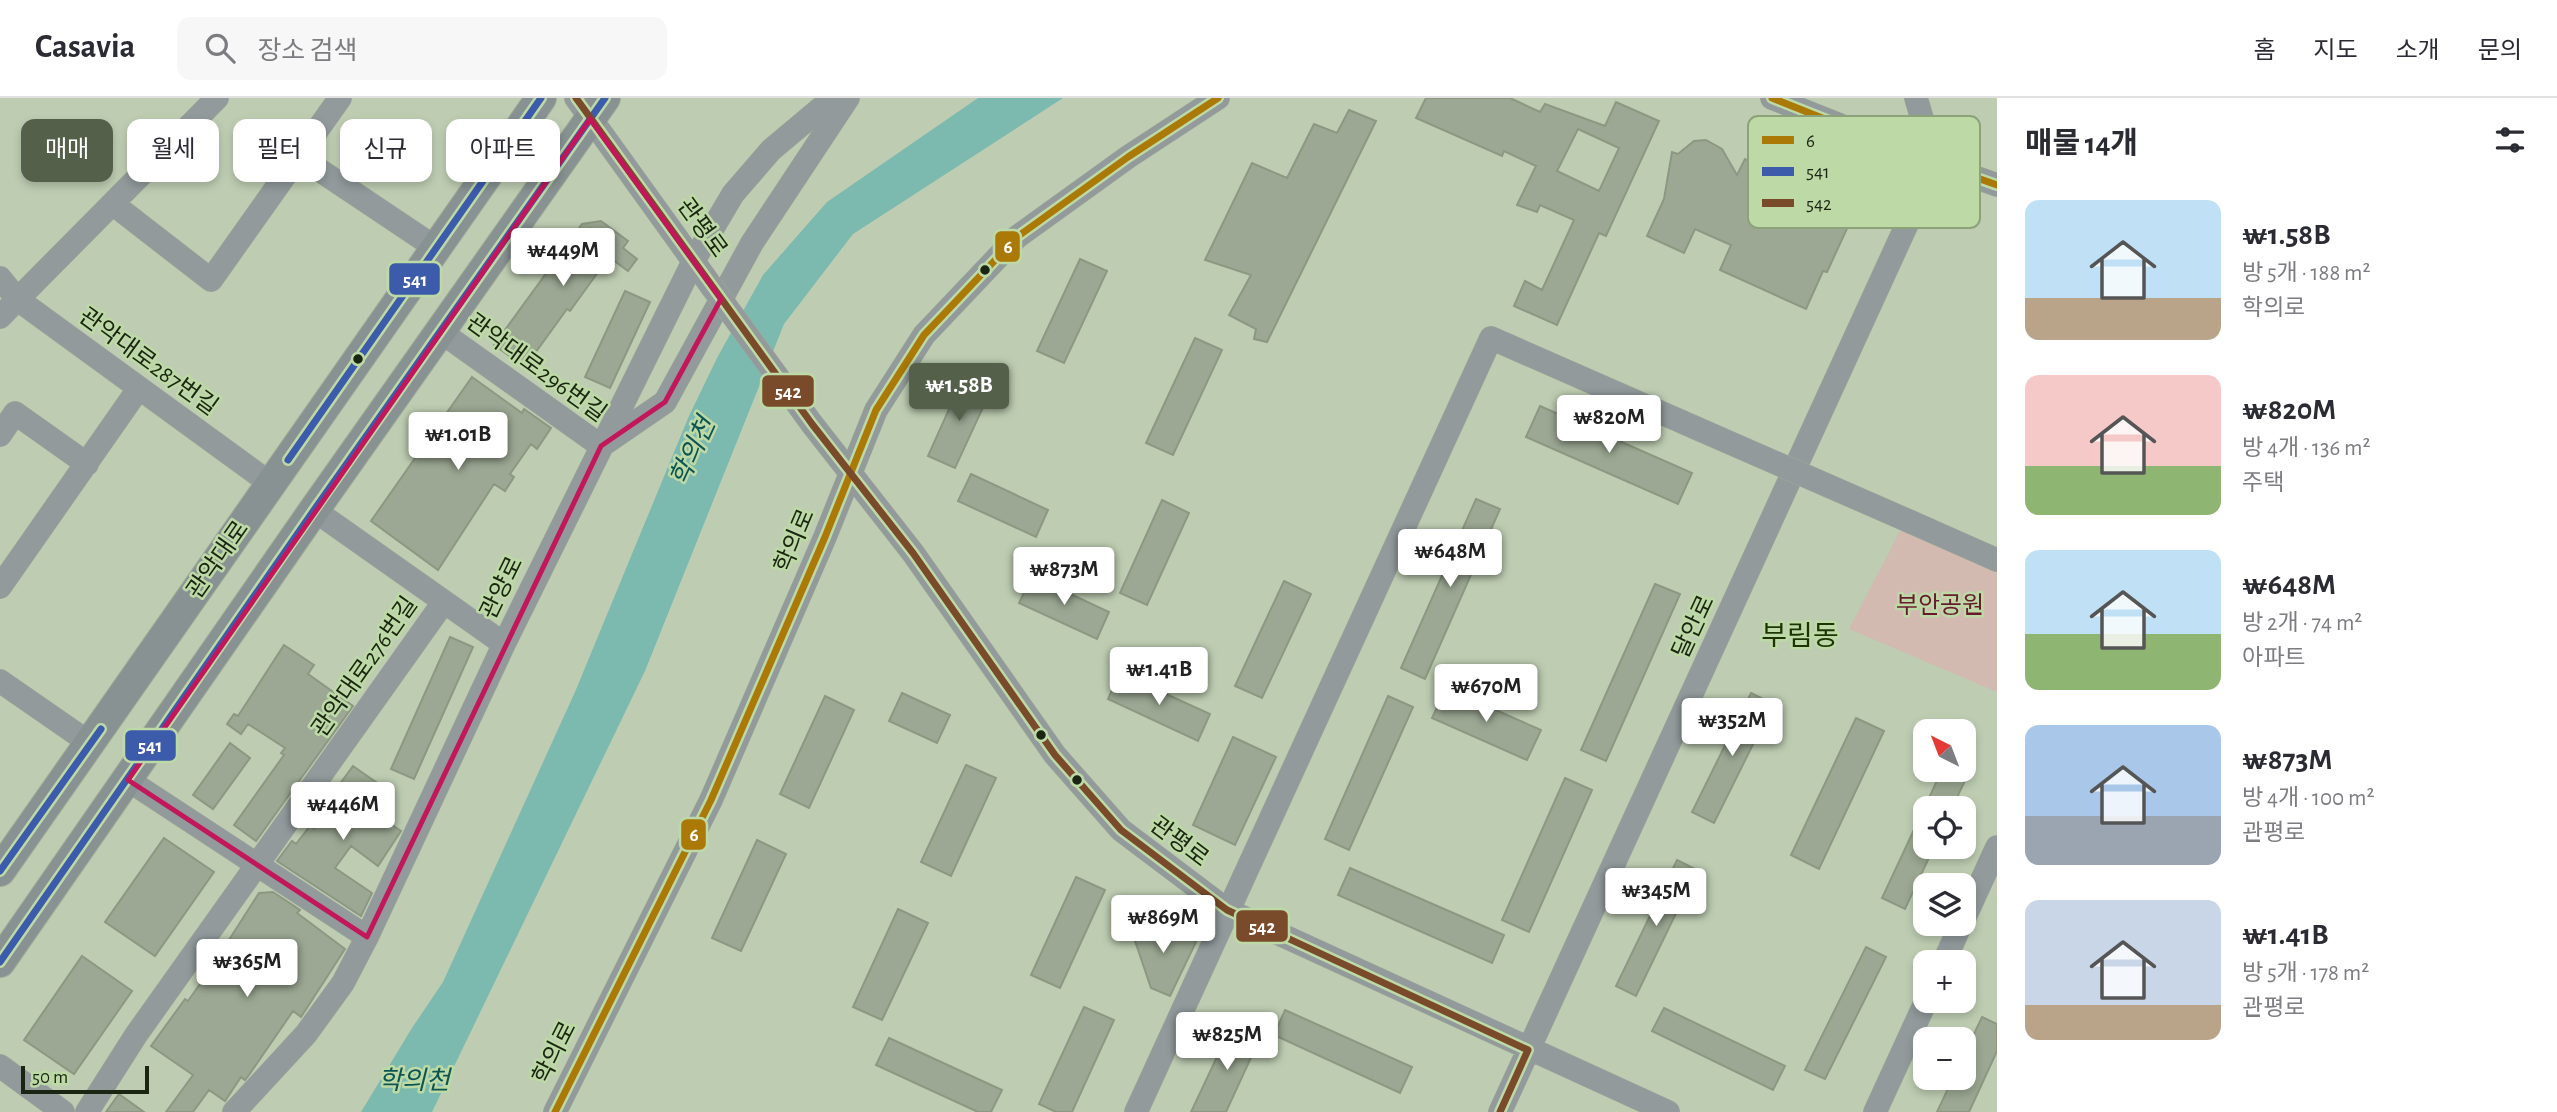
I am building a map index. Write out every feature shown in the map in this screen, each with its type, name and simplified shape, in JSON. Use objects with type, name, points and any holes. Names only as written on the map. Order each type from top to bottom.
[{"type":"main road","name":"관악대로","points":[[0,872],[541,98]]},
{"type":"main road","name":"관악대로","points":[[0,962],[441,332],[590,105]]},
{"type":"street","points":[[0,317],[217,98]]},
{"type":"street","points":[[326,119],[340,98]]},
{"type":"street","name":"관양로","points":[[234,1112],[306,1034],[342,983],[367,937],[504,644],[694,260],[733,194],[771,150],[833,98]]},
{"type":"street","points":[[601,446],[665,402],[752,243],[848,98]]},
{"type":"street","name":"학의로","points":[[555,1112],[711,800],[876,410],[924,335],[1017,237],[1128,157],[1218,98]]},
{"type":"street","points":[[1772,98],[1817,116]]},
{"type":"street","points":[[1916,98],[1921,116]]},
{"type":"street","name":"관평로","points":[[590,105],[712,287],[812,424],[913,554],[1055,755],[1121,831],[1227,910],[1668,1112]]},
{"type":"street","points":[[326,174],[436,248]]},
{"type":"street","points":[[1980,179],[1997,185]]},
{"type":"street","points":[[113,204],[211,280],[282,182]]},
{"type":"street","name":"달안로","points":[[1500,1112],[1905,228]]},
{"type":"street","name":"관악대로287번길","points":[[0,278],[18,299],[271,484]]},
{"type":"street","name":"관악대로296번길","points":[[441,332],[601,446]]},
{"type":"street","points":[[1136,1112],[1491,338],[1997,560]]},
{"type":"street","points":[[0,587],[139,388]]},
{"type":"street","points":[[0,435],[15,414],[87,464]]},
{"type":"street","points":[[314,510],[504,644]]},
{"type":"street","name":"관악대로276번길","points":[[87,1112],[136,1035],[443,603]]},
{"type":"street","points":[[0,681],[91,744]]},
{"type":"street","points":[[128,780],[367,937]]},
{"type":"street","points":[[1976,892],[1997,847]]},
{"type":"street","points":[[1875,1112],[1920,1013]]},
{"type":"street","points":[[0,1066],[63,1112]]},
{"type":"highlighted area","points":[[590,119],[721,299],[665,402],[601,446],[367,937],[128,780]]},
{"type":"green space","name":"부안공원","points":[[1902,527],[1997,569],[1997,692],[1849,629]]},
{"type":"water","name":"학의천","points":[[978,98],[1063,98],[853,234],[784,324],[645,671],[432,1112],[361,1112],[443,982],[575,692],[689,416],[717,358],[763,275],[827,202]]},
{"type":"building","points":[[1426,98],[1510,98],[1540,112],[1545,104],[1605,126],[1616,102],[1659,121],[1606,236],[1599,233],[1557,325],[1514,306],[1525,281],[1542,290],[1574,220],[1540,205],[1537,212],[1517,205],[1536,166],[1504,151],[1502,156],[1416,118]],"holes":[[[1578,129],[1619,148],[1599,191],[1557,171]]]},
{"type":"building","points":[[1349,110],[1376,121],[1267,342],[1254,339],[1256,329],[1229,315],[1251,275],[1205,260],[1252,163],[1287,178],[1314,124],[1337,133]]},
{"type":"building","points":[[1706,140],[1722,149],[1737,175],[1745,159],[1748,160],[1748,228],[1847,228],[1806,309],[1720,270],[1731,245],[1695,229],[1684,253],[1647,236],[1664,199],[1672,152],[1678,154],[1694,141]]},
{"type":"building","points":[[601,221],[628,241],[623,248],[637,259],[628,271],[609,257],[525,367],[494,345],[582,224]]},
{"type":"building","points":[[1080,259],[1107,271],[1064,363],[1037,351]]},
{"type":"building","points":[[625,291],[650,302],[610,388],[585,377]]},
{"type":"building","points":[[1195,338],[1222,350],[1173,455],[1146,443]]},
{"type":"building","points":[[472,377],[522,413],[524,409],[551,428],[537,449],[531,444],[510,474],[514,477],[505,491],[494,484],[438,570],[371,521]]},
{"type":"building","points":[[963,378],[991,390],[955,468],[928,456]]},
{"type":"building","points":[[1540,406],[1692,473],[1678,504],[1526,437]]},
{"type":"building","points":[[971,474],[1048,510],[1036,537],[958,501]]},
{"type":"building","points":[[1476,499],[1500,509],[1425,679],[1401,668]]},
{"type":"building","points":[[1162,500],[1189,513],[1147,605],[1120,593]]},
{"type":"building","points":[[1032,576],[1109,612],[1097,639],[1019,603]]},
{"type":"building","points":[[1284,581],[1311,594],[1262,698],[1235,686]]},
{"type":"building","points":[[1655,584],[1680,594],[1606,761],[1581,750]]},
{"type":"building","points":[[450,637],[473,647],[414,779],[391,769]]},
{"type":"building","points":[[284,645],[314,665],[308,674],[353,706],[256,841],[234,825],[284,755],[281,753],[285,748],[248,724],[241,734],[227,724],[234,714],[238,716]]},
{"type":"building","points":[[1120,673],[1210,714],[1198,741],[1108,699]]},
{"type":"building","points":[[1446,688],[1541,730],[1527,760],[1432,718]]},
{"type":"building","points":[[902,693],[950,715],[937,743],[889,721]]},
{"type":"building","points":[[1751,693],[1773,704],[1714,823],[1692,812]]},
{"type":"building","points":[[825,696],[854,710],[809,808],[780,794]]},
{"type":"building","points":[[1388,696],[1413,707],[1349,850],[1325,839]]},
{"type":"building","points":[[1856,718],[1884,731],[1819,869],[1791,855]]},
{"type":"building","points":[[1233,737],[1276,757],[1235,845],[1193,825]]},
{"type":"building","points":[[230,743],[250,758],[213,809],[193,795]]},
{"type":"building","points":[[966,765],[996,778],[951,876],[921,862]]},
{"type":"building","points":[[353,766],[383,787],[368,808],[401,831],[378,866],[351,846],[335,868],[372,893],[361,916],[277,861],[292,841],[296,844],[310,826],[314,829],[342,791],[337,788]]},
{"type":"building","points":[[1565,778],[1592,790],[1529,932],[1502,920]]},
{"type":"building","points":[[1936,782],[1964,782],[1958,796],[1930,796]]},
{"type":"building","points":[[1913,832],[1913,859],[1928,859],[1922,873],[1913,873],[1913,892],[1905,909],[1882,898]]},
{"type":"building","points":[[164,838],[214,872],[155,956],[105,922]]},
{"type":"building","points":[[757,840],[786,854],[741,951],[712,938]]},
{"type":"building","points":[[1677,860],[1697,870],[1636,996],[1616,986]]},
{"type":"building","points":[[1350,868],[1504,935],[1492,963],[1338,895]]},
{"type":"building","points":[[1076,877],[1105,890],[1060,988],[1031,975]]},
{"type":"building","points":[[273,892],[300,910],[297,913],[345,949],[301,1017],[293,1011],[249,1075],[245,1080],[241,1077],[225,1101],[209,1090],[193,1112],[166,1112],[193,1075],[151,1046],[185,999],[188,1001],[228,944],[259,893]]},
{"type":"building","points":[[898,909],[928,923],[882,1020],[853,1007]]},
{"type":"building","points":[[1148,919],[1196,942],[1170,996],[1151,988],[1133,935]]},
{"type":"building","points":[[1866,947],[1886,957],[1825,1079],[1805,1070]]},
{"type":"building","points":[[82,956],[132,991],[74,1074],[24,1040]]},
{"type":"building","points":[[1084,1007],[1114,1020],[1072,1112],[1056,1112],[1039,1104]]},
{"type":"building","points":[[1664,1008],[1785,1066],[1773,1090],[1652,1031]]},
{"type":"building","points":[[1285,1010],[1412,1067],[1400,1093],[1274,1035]]},
{"type":"building","points":[[1982,1017],[1997,1024],[1997,1051],[1969,1112],[1937,1112],[1947,1090],[1976,1090],[1976,1030]]},
{"type":"building","points":[[1232,1025],[1260,1038],[1226,1112],[1191,1112]]},
{"type":"building","points":[[889,1038],[1002,1090],[991,1112],[978,1112],[876,1065]]},
{"type":"building","points":[[119,1094],[144,1112],[106,1112]]},
{"type":"transit line","name":"541","points":[[288,460],[541,98]]},
{"type":"transit line","name":"542","points":[[576,98],[812,424],[913,553],[1055,755],[1121,830],[1227,910],[1528,1050],[1500,1112]]},
{"type":"transit line","name":"541","points":[[0,962],[605,98]]},
{"type":"transit line","name":"6","points":[[555,1112],[711,800],[825,537],[876,410],[924,335],[1017,237],[1128,157],[1218,98]]},
{"type":"transit line","name":"6","points":[[1772,98],[1817,116]]},
{"type":"transit line","name":"6","points":[[1980,179],[1997,185]]},
{"type":"transit line","name":"541","points":[[0,871],[101,729]]},
{"type":"district","name":"부림동","points":[[1800,637]]}]
